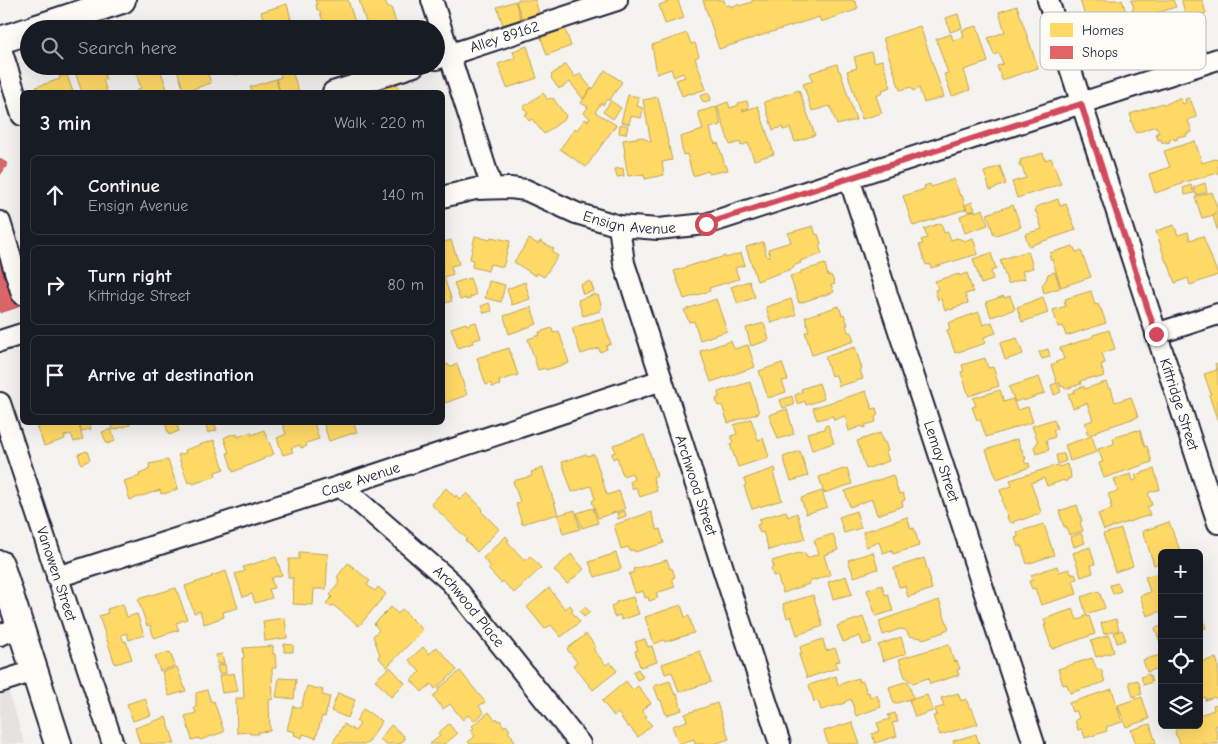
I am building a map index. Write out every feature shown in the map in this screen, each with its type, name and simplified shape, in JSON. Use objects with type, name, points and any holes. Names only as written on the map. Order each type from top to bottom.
[{"type":"main road","points":[[61,20],[122,0]]},
{"type":"main road","points":[[0,40],[20,34]]},
{"type":"main road","points":[[0,564],[10,631],[34,671],[58,744]]},
{"type":"street","points":[[432,0],[436,20]]},
{"type":"street","name":"Alley 89162","points":[[445,56],[617,0]]},
{"type":"street","name":"Kittridge Street","points":[[1048,0],[1052,12]]},
{"type":"street","points":[[0,46],[20,109]]},
{"type":"street","name":"Ensign Avenue","points":[[1206,63],[1218,59]]},
{"type":"street","points":[[445,62],[492,188]]},
{"type":"street","name":"Kittridge Street","points":[[1070,70],[1218,523]]},
{"type":"street","name":"Ensign Avenue","points":[[445,196],[475,189],[510,188],[526,190],[576,213],[619,226],[658,229],[706,224],[1185,70]]},
{"type":"street","points":[[339,90],[386,75]]},
{"type":"street","name":"Lemay Street","points":[[849,178],[1034,744]]},
{"type":"street","points":[[0,222],[20,287]]},
{"type":"street","name":"Archwood Street","points":[[619,226],[624,263],[780,744]]},
{"type":"street","points":[[1156,334],[1218,314]]},
{"type":"street","points":[[0,341],[20,335]]},
{"type":"street","name":"Case Avenue","points":[[57,577],[662,380]]},
{"type":"street","name":"Vanowen Street","points":[[0,403],[113,744]]},
{"type":"street","name":"Archwood Place","points":[[341,486],[451,582],[580,744]]},
{"type":"street","points":[[0,682],[34,671]]},
{"type":"shaded area","points":[[0,666],[25,744],[0,744]]},
{"type":"building: Homes","points":[[315,0],[348,0],[354,20],[323,20],[319,10],[317,10]]},
{"type":"building: Homes","points":[[359,0],[385,0],[388,8],[391,7],[395,20],[365,20]]},
{"type":"building: Homes","points":[[535,0],[539,13],[522,19],[516,1]]},
{"type":"building: Homes","points":[[678,0],[684,18],[665,24],[659,5]]},
{"type":"building: Homes","points":[[703,0],[724,0],[726,6],[730,5],[731,7],[752,2],[752,0],[853,0],[858,8],[821,22],[819,17],[719,49]]},
{"type":"building: Homes","points":[[1080,0],[1122,0],[1126,12],[1084,12]]},
{"type":"building: Homes","points":[[1131,0],[1173,0],[1176,7],[1159,12],[1133,12],[1132,9],[1134,8]]},
{"type":"building: Homes","points":[[1182,0],[1202,0],[1206,12],[1185,12]]},
{"type":"building: Homes","points":[[515,1],[521,20],[503,25],[497,7]]},
{"type":"building: Homes","points":[[287,4],[291,19],[263,20],[261,12]]},
{"type":"building: Homes","points":[[1017,6],[1038,68],[1002,80],[997,66],[1003,64],[999,53],[994,55],[988,38],[1005,32],[999,12]]},
{"type":"building: Homes","points":[[958,14],[962,28],[950,32],[946,18]]},
{"type":"building: Homes","points":[[920,26],[944,97],[924,103],[919,88],[913,91],[911,87],[900,90],[883,38]]},
{"type":"building: Homes","points":[[977,26],[988,62],[964,70],[970,90],[952,96],[944,74],[948,73],[936,39],[951,34],[953,40],[964,37],[962,30]]},
{"type":"building: Homes","points":[[565,29],[571,46],[547,55],[541,38]]},
{"type":"building: Homes","points":[[687,33],[691,44],[695,43],[699,56],[695,58],[706,89],[682,96],[676,80],[685,77],[683,73],[674,77],[671,69],[657,74],[652,45]]},
{"type":"building: Homes","points":[[527,46],[537,78],[507,88],[498,64],[515,58],[513,51]]},
{"type":"building: Homes","points":[[871,52],[874,62],[882,60],[891,87],[882,90],[883,93],[876,96],[882,113],[862,119],[847,71],[857,68],[854,57]]},
{"type":"building: Homes","points":[[566,64],[575,77],[580,74],[591,88],[583,99],[570,82],[559,89],[551,78],[551,75]]},
{"type":"building: Homes","points":[[837,64],[856,120],[837,125],[830,106],[812,111],[803,84],[813,81],[810,73]]},
{"type":"building: Homes","points":[[605,70],[622,82],[609,101],[607,99],[603,105],[601,103],[595,112],[616,125],[586,167],[560,149],[575,128],[577,130],[585,119],[588,121],[590,118],[584,113],[588,107],[581,103]]},
{"type":"building: Homes","points":[[67,75],[72,90],[37,90],[36,87],[60,79],[59,77]]},
{"type":"building: Homes","points":[[76,75],[104,75],[106,79],[103,80],[106,90],[81,90]]},
{"type":"building: Homes","points":[[137,75],[162,75],[167,90],[137,90],[141,88]]},
{"type":"building: Homes","points":[[179,75],[208,75],[211,83],[190,90],[183,90]]},
{"type":"building: Homes","points":[[280,75],[293,75],[298,90],[279,90],[276,79],[281,77]]},
{"type":"building: Homes","points":[[276,79],[279,90],[251,90],[250,87]]},
{"type":"building: Homes","points":[[397,83],[399,90],[381,90]]},
{"type":"building: Homes","points":[[799,90],[815,135],[795,142],[790,128],[783,130],[782,127],[773,130],[764,102]]},
{"type":"building: Homes","points":[[543,93],[548,100],[553,98],[566,116],[566,118],[544,134],[532,119],[529,121],[525,115],[528,114],[523,107]]},
{"type":"building: Homes","points":[[709,93],[711,100],[703,102],[700,96]]},
{"type":"building: Homes","points":[[628,95],[639,97],[637,106],[643,108],[641,118],[631,116],[629,124],[621,122]]},
{"type":"building: Homes","points":[[658,97],[672,160],[662,162],[664,175],[645,179],[644,174],[628,176],[623,140],[642,137],[651,142],[643,100]]},
{"type":"building: Homes","points":[[1179,98],[1183,104],[1186,103],[1185,99],[1189,98],[1191,101],[1197,117],[1188,120],[1192,132],[1186,134],[1187,136],[1177,137],[1178,139],[1174,140],[1174,138],[1166,143],[1166,141],[1162,143],[1161,139],[1158,140],[1156,133],[1159,133],[1156,126],[1136,133],[1130,114],[1163,103],[1164,105]]},
{"type":"building: Homes","points":[[611,101],[621,108],[613,119],[603,112]]},
{"type":"building: Homes","points":[[747,101],[749,108],[742,110],[758,106],[774,154],[754,160],[748,143],[741,146],[740,142],[730,145],[717,106],[728,102],[730,108],[739,105],[738,103]]},
{"type":"building: Homes","points":[[716,107],[721,125],[710,128],[713,141],[715,144],[718,143],[728,170],[709,174],[708,171],[693,176],[687,154],[683,155],[680,137],[703,130],[698,112]]},
{"type":"building: Homes","points":[[620,124],[628,126],[626,134],[619,133]]},
{"type":"building: Homes","points":[[1195,141],[1202,163],[1215,159],[1218,160],[1218,173],[1181,183],[1155,193],[1149,174],[1170,167],[1164,151]]},
{"type":"building: Homes","points":[[1043,153],[1045,160],[1051,158],[1061,184],[1017,198],[1012,182],[1026,178],[1022,167],[1020,167],[1020,160]]},
{"type":"building: Homes","points":[[1000,166],[1006,184],[990,190],[984,172]]},
{"type":"building: Homes","points":[[623,168],[624,176],[617,177],[615,169]]},
{"type":"building: Homes","points":[[954,179],[966,209],[913,226],[903,196],[925,189],[924,186],[930,184],[931,187]]},
{"type":"building: Homes","points":[[1205,183],[1207,192],[1196,195],[1194,187]]},
{"type":"building: Homes","points":[[1191,185],[1194,193],[1185,195],[1183,188]]},
{"type":"building: Homes","points":[[1212,192],[1218,211],[1214,215],[1202,218],[1195,197]]},
{"type":"building: Homes","points":[[1058,199],[1060,206],[1066,204],[1076,230],[1029,246],[1025,234],[1042,229],[1035,210],[1036,207]]},
{"type":"building: Homes","points":[[972,202],[975,210],[968,212],[965,205]]},
{"type":"building: Homes","points":[[1013,205],[1021,227],[994,235],[987,214]]},
{"type":"building: Homes","points":[[983,209],[988,225],[965,233],[960,216]]},
{"type":"building: Homes","points":[[1218,214],[1218,232],[1213,216]]},
{"type":"building: Homes","points":[[941,223],[944,233],[948,232],[951,240],[957,238],[964,241],[973,238],[978,254],[931,268],[930,264],[926,265],[919,245],[923,244],[921,240],[927,238],[924,229]]},
{"type":"building: Homes","points":[[1174,225],[1178,235],[1188,232],[1190,240],[1203,236],[1218,275],[1190,285],[1188,278],[1175,283],[1156,231]]},
{"type":"building: Homes","points":[[813,226],[816,235],[818,234],[822,254],[800,261],[801,263],[793,266],[794,268],[757,281],[746,247],[763,242],[767,257],[770,256],[768,249],[791,242],[788,233]]},
{"type":"building: Homes","points":[[475,236],[490,240],[491,237],[510,241],[503,267],[490,264],[488,271],[472,267],[473,260],[470,259]]},
{"type":"building: Homes","points":[[529,239],[538,244],[540,241],[554,249],[552,252],[558,256],[544,277],[537,273],[536,276],[514,262]]},
{"type":"building: Homes","points":[[451,240],[459,264],[451,266],[453,274],[445,277],[445,242]]},
{"type":"building: Homes","points":[[1073,246],[1076,252],[1081,251],[1091,277],[1061,287],[1052,259],[1049,256],[1051,256],[1050,253]]},
{"type":"building: Homes","points":[[1028,251],[1033,268],[1022,271],[1025,279],[1008,284],[1000,260]]},
{"type":"building: Homes","points":[[741,253],[745,265],[735,268],[739,279],[709,288],[710,291],[684,299],[674,271]]},
{"type":"building: Homes","points":[[991,253],[996,269],[991,271],[993,280],[981,284],[973,259]]},
{"type":"building: Homes","points":[[825,264],[828,276],[831,275],[835,284],[831,285],[834,292],[799,303],[790,276]]},
{"type":"building: Homes","points":[[1055,272],[1060,288],[1044,293],[1042,285],[1048,274]]},
{"type":"building: Homes","points":[[967,273],[973,292],[965,294],[968,303],[954,309],[945,310],[941,299],[938,300],[935,290],[938,289],[935,281]]},
{"type":"building: Homes","points":[[470,278],[476,295],[470,297],[470,299],[460,300],[454,283]]},
{"type":"building: Homes","points":[[445,280],[452,301],[445,303]]},
{"type":"building: Homes","points":[[489,281],[505,285],[501,302],[485,298]]},
{"type":"building: Homes","points":[[590,281],[594,291],[583,294],[580,285]]},
{"type":"building: Homes","points":[[749,281],[755,297],[738,304],[731,287]]},
{"type":"building: Homes","points":[[525,282],[530,299],[512,305],[507,289]]},
{"type":"building: Homes","points":[[1091,291],[1095,305],[1098,304],[1106,323],[1066,336],[1063,326],[1058,327],[1053,310],[1066,306],[1065,299]]},
{"type":"building: Homes","points":[[595,294],[596,296],[598,295],[602,308],[600,311],[583,316],[578,300]]},
{"type":"building: Homes","points":[[1004,296],[1004,298],[1010,296],[1015,309],[991,317],[986,302]]},
{"type":"building: Homes","points":[[1043,297],[1048,313],[1022,322],[1017,307]]},
{"type":"building: Homes","points":[[716,299],[727,331],[700,340],[694,321],[689,322],[684,310]]},
{"type":"building: Homes","points":[[791,299],[796,315],[771,323],[766,307]]},
{"type":"building: Homes","points":[[489,303],[492,311],[484,313],[481,306]]},
{"type":"building: Homes","points":[[839,306],[848,325],[846,325],[848,332],[851,332],[854,341],[812,355],[805,332],[809,331],[805,317]]},
{"type":"building: Homes","points":[[531,307],[537,324],[509,334],[504,316]]},
{"type":"building: Homes","points":[[979,312],[983,325],[992,322],[996,333],[984,337],[986,343],[955,353],[947,330],[950,329],[948,323]]},
{"type":"building: Homes","points":[[603,318],[611,344],[606,346],[607,349],[600,352],[599,348],[581,354],[572,328]]},
{"type":"building: Homes","points":[[476,322],[481,338],[458,348],[451,328]]},
{"type":"building: Homes","points":[[764,323],[769,340],[751,346],[746,328]]},
{"type":"building: Homes","points":[[552,328],[553,333],[559,331],[569,363],[546,370],[545,368],[538,370],[528,339],[540,335],[539,332]]},
{"type":"building: Homes","points":[[1109,330],[1115,349],[1102,353],[1105,363],[1101,365],[1104,376],[1080,381],[1081,384],[1065,389],[1064,386],[1061,387],[1060,383],[1058,384],[1061,392],[1054,395],[1051,385],[1057,383],[1051,365],[1064,359],[1060,348]]},
{"type":"building: Homes","points":[[1017,338],[1023,354],[1005,360],[1000,343]]},
{"type":"building: Homes","points":[[731,341],[734,349],[748,345],[755,367],[711,382],[700,351]]},
{"type":"building: Homes","points":[[855,347],[863,379],[839,386],[836,375],[831,376],[825,357]]},
{"type":"building: Homes","points":[[509,348],[518,375],[499,381],[500,385],[492,387],[491,383],[486,385],[477,358]]},
{"type":"building: Homes","points":[[1048,349],[1050,357],[1042,359],[1039,352]]},
{"type":"building: Homes","points":[[985,358],[988,368],[993,367],[999,386],[969,396],[961,372],[964,371],[962,365]]},
{"type":"building: Homes","points":[[782,363],[788,380],[782,381],[786,392],[768,398],[759,371]]},
{"type":"building: Homes","points":[[1218,363],[1218,422],[1204,374],[1217,370],[1215,364]]},
{"type":"building: Homes","points":[[448,364],[449,367],[457,364],[467,395],[445,403],[445,365]]},
{"type":"building: Homes","points":[[1039,377],[1045,393],[1015,402],[1009,387]]},
{"type":"building: Homes","points":[[750,382],[759,413],[728,423],[722,405],[718,406],[716,399],[719,397],[718,392]]},
{"type":"building: Homes","points":[[1106,382],[1109,389],[1111,388],[1115,402],[1131,397],[1138,417],[1088,435],[1085,423],[1093,420],[1087,403],[1073,408],[1068,394],[1084,386],[1084,389]]},
{"type":"building: Homes","points":[[819,383],[824,399],[806,405],[805,401],[797,404],[795,395],[802,392],[801,389]]},
{"type":"building: Homes","points":[[1000,390],[1004,402],[1013,399],[1017,410],[1028,407],[1033,422],[986,437],[980,419],[977,420],[972,407],[976,406],[973,398]]},
{"type":"building: Homes","points":[[866,391],[872,409],[876,408],[878,415],[875,417],[876,422],[865,425],[866,427],[863,428],[862,426],[849,431],[845,416],[834,420],[833,416],[817,420],[813,408]]},
{"type":"building: Homes","points":[[792,396],[794,405],[783,408],[780,400]]},
{"type":"building: Homes","points":[[787,409],[794,434],[778,439],[769,415]]},
{"type":"building: Homes","points":[[751,419],[758,440],[763,438],[769,457],[738,467],[730,444],[733,443],[731,436],[737,434],[734,425]]},
{"type":"building: Homes","points":[[1054,419],[1057,429],[1053,430],[1055,437],[1046,440],[1049,450],[1036,454],[1034,447],[1038,442],[1032,426]]},
{"type":"building: Homes","points":[[36,425],[79,425],[83,439],[74,442],[71,434],[64,436],[65,439],[44,446]]},
{"type":"building: Homes","points":[[80,425],[90,425],[91,429],[81,431]]},
{"type":"building: Homes","points":[[112,425],[130,425],[113,430]]},
{"type":"building: Homes","points":[[166,425],[177,425],[179,431],[169,435]]},
{"type":"building: Homes","points":[[206,425],[215,425],[217,430],[208,433]]},
{"type":"building: Homes","points":[[283,425],[315,425],[319,439],[306,443],[307,446],[301,448],[300,445],[291,448],[293,452],[283,455],[277,438],[286,434]]},
{"type":"building: Homes","points":[[324,425],[354,425],[357,432],[329,441]]},
{"type":"building: Homes","points":[[828,425],[834,443],[812,450],[807,433],[825,429],[824,426]]},
{"type":"building: Homes","points":[[111,429],[115,441],[107,444],[102,432]]},
{"type":"building: Homes","points":[[264,430],[274,454],[233,472],[224,438],[233,434],[237,434],[238,437],[251,432],[252,435]]},
{"type":"building: Homes","points":[[1140,430],[1152,462],[1104,478],[1099,463],[1103,462],[1098,449],[1114,444],[1113,438]]},
{"type":"building: Homes","points":[[880,433],[888,451],[886,452],[889,461],[866,469],[857,441]]},
{"type":"building: Homes","points":[[644,435],[657,475],[653,477],[657,491],[640,497],[636,487],[632,489],[630,481],[634,480],[632,473],[623,476],[617,457],[613,459],[612,453],[616,452],[613,445]]},
{"type":"building: Homes","points":[[1092,436],[1097,452],[1070,461],[1065,445]]},
{"type":"building: Homes","points":[[1017,439],[1023,456],[1026,459],[1024,460],[1026,464],[1029,463],[1030,467],[997,479],[986,450]]},
{"type":"building: Homes","points":[[214,440],[224,469],[215,472],[216,476],[193,484],[192,482],[188,483],[178,455],[186,453],[185,450]]},
{"type":"building: Homes","points":[[87,451],[90,460],[81,464],[78,454]]},
{"type":"building: Homes","points":[[800,451],[808,476],[791,481],[783,457]]},
{"type":"building: Homes","points":[[586,454],[587,456],[594,454],[607,495],[619,491],[625,509],[598,518],[592,501],[595,499],[591,486],[572,492],[562,462]]},
{"type":"building: Homes","points":[[1064,454],[1066,461],[1058,464],[1056,455]]},
{"type":"building: Homes","points":[[168,460],[178,489],[164,494],[161,494],[160,490],[130,500],[124,481],[140,476],[139,474],[150,469],[149,464]]},
{"type":"building: Homes","points":[[1067,464],[1068,469],[1070,469],[1071,478],[1065,482],[1064,480],[1047,486],[1044,478],[1031,483],[1041,512],[1040,514],[1014,521],[1014,523],[1009,522],[1000,490],[1012,486],[1010,480]]},
{"type":"building: Homes","points":[[543,468],[558,514],[522,524],[516,504],[520,502],[513,481],[532,476],[531,472]]},
{"type":"building: Homes","points":[[775,468],[776,472],[773,473],[782,500],[752,509],[744,486],[746,485],[744,479]]},
{"type":"building: Homes","points":[[847,468],[852,484],[824,493],[819,477]]},
{"type":"building: Homes","points":[[1154,469],[1160,489],[1148,493],[1152,505],[1147,507],[1150,515],[1104,530],[1098,514],[1112,509],[1108,494],[1118,491],[1114,479],[1131,474],[1133,481],[1137,479],[1135,475]]},
{"type":"building: Homes","points":[[893,475],[899,494],[903,493],[905,500],[902,501],[903,506],[877,515],[872,499],[850,507],[845,491]]},
{"type":"building: Homes","points":[[446,488],[460,500],[467,493],[499,529],[477,552],[465,540],[467,539],[431,504]]},
{"type":"building: Homes","points":[[822,491],[827,507],[806,514],[801,498]]},
{"type":"building: Homes","points":[[1077,505],[1083,531],[1069,535],[1066,526],[1064,527],[1059,511]]},
{"type":"building: Homes","points":[[593,508],[598,523],[582,528],[577,513]]},
{"type":"building: Homes","points":[[575,510],[580,529],[563,534],[558,515]]},
{"type":"building: Homes","points":[[625,511],[626,516],[618,519],[617,513]]},
{"type":"building: Homes","points":[[786,511],[788,517],[797,513],[805,539],[769,550],[763,532],[760,533],[757,525],[760,524],[759,519]]},
{"type":"building: Homes","points":[[856,511],[861,528],[844,533],[839,517]]},
{"type":"building: Homes","points":[[651,512],[657,530],[660,529],[664,543],[635,552],[634,550],[630,551],[628,547],[621,549],[614,525]]},
{"type":"building: Homes","points":[[907,517],[911,529],[914,528],[919,546],[893,554],[892,550],[883,553],[879,542],[866,547],[863,532]]},
{"type":"building: Homes","points":[[1169,522],[1179,549],[1158,549],[1158,564],[1154,565],[1143,531]]},
{"type":"building: Homes","points":[[1044,524],[1054,555],[1027,564],[1021,545],[1018,547],[1015,538],[1018,537],[1017,532]]},
{"type":"building: Homes","points":[[1121,529],[1133,566],[1115,572],[1103,534]]},
{"type":"building: Homes","points":[[1081,533],[1085,543],[1074,547],[1071,537]]},
{"type":"building: Homes","points":[[833,534],[838,550],[824,555],[830,575],[814,579],[809,581],[809,584],[783,593],[777,575],[773,576],[771,568],[774,567],[772,561],[799,553],[805,553],[807,558],[819,554],[814,540]]},
{"type":"building: Homes","points":[[506,536],[509,540],[507,541],[525,561],[530,556],[541,568],[514,593],[488,569],[491,567],[483,558]]},
{"type":"building: Homes","points":[[1090,547],[1095,564],[1091,565],[1093,573],[1081,577],[1073,553]]},
{"type":"building: Homes","points":[[299,552],[328,554],[326,589],[314,589],[313,605],[293,604],[293,578],[288,578],[289,559],[299,559]]},
{"type":"building: Homes","points":[[873,552],[878,569],[854,577],[848,560]]},
{"type":"building: Homes","points":[[616,553],[621,569],[595,577],[589,562]]},
{"type":"building: Homes","points":[[571,554],[584,569],[567,584],[554,570]]},
{"type":"building: Homes","points":[[276,557],[282,575],[271,578],[274,588],[269,589],[272,598],[255,603],[252,594],[243,597],[235,574],[245,571],[243,567]]},
{"type":"building: Homes","points":[[924,558],[932,589],[908,597],[905,586],[899,587],[894,568]]},
{"type":"building: Homes","points":[[667,560],[675,577],[672,578],[675,587],[656,593],[658,598],[649,601],[648,597],[645,598],[643,591],[635,593],[629,574],[634,572],[633,569]]},
{"type":"building: Homes","points":[[348,563],[370,581],[367,585],[375,591],[378,587],[386,594],[359,626],[333,605],[331,607],[326,603],[332,597],[330,595],[339,583],[337,577]]},
{"type":"building: Homes","points":[[1057,566],[1059,572],[1069,569],[1071,574],[1075,573],[1077,579],[1073,580],[1077,594],[1041,605],[1035,588],[1032,589],[1029,581],[1033,580],[1031,575]]},
{"type":"building: Homes","points":[[226,571],[238,608],[223,612],[224,617],[204,624],[200,611],[194,613],[185,586]]},
{"type":"building: Homes","points":[[1158,573],[1158,612],[1147,616],[1140,596],[1150,592],[1145,577]]},
{"type":"building: Homes","points":[[846,576],[852,594],[833,599],[828,582]]},
{"type":"building: Homes","points":[[1118,583],[1121,591],[1113,594],[1110,585]]},
{"type":"building: Homes","points":[[882,585],[885,595],[888,594],[893,611],[876,616],[867,590]]},
{"type":"building: Homes","points":[[176,588],[187,619],[176,623],[179,630],[154,638],[150,625],[147,626],[138,599]]},
{"type":"building: Homes","points":[[549,588],[565,609],[570,605],[573,609],[571,611],[580,622],[561,637],[551,625],[545,629],[527,607]]},
{"type":"building: Homes","points":[[1099,591],[1105,608],[1086,614],[1081,597]]},
{"type":"building: Homes","points":[[813,595],[823,626],[797,635],[791,616],[787,618],[783,604]]},
{"type":"building: Homes","points":[[633,597],[639,614],[621,620],[620,615],[614,617],[611,606],[616,604],[616,602]]},
{"type":"building: Homes","points":[[939,600],[949,629],[923,639],[909,636],[906,630],[900,629],[883,635],[879,621]]},
{"type":"building: Homes","points":[[123,604],[127,617],[137,614],[144,635],[129,640],[127,633],[121,635],[124,642],[126,641],[132,659],[115,664],[99,616],[108,613],[107,609]]},
{"type":"building: Homes","points":[[681,605],[685,617],[689,616],[694,633],[654,644],[645,617]]},
{"type":"building: Homes","points":[[391,607],[398,614],[402,609],[423,630],[387,667],[378,657],[380,655],[373,636],[379,630],[374,624]]},
{"type":"building: Homes","points":[[585,607],[590,612],[584,617],[580,611]]},
{"type":"building: Homes","points":[[1073,609],[1077,620],[1087,615],[1087,617],[1089,616],[1095,634],[1052,649],[1044,625],[1046,625],[1044,619]]},
{"type":"building: Homes","points":[[863,617],[872,642],[863,645],[860,636],[843,642],[837,626]]},
{"type":"building: Homes","points":[[285,618],[287,638],[265,641],[263,621]]},
{"type":"building: Homes","points":[[1116,619],[1119,630],[1104,634],[1101,623]]},
{"type":"building: Homes","points":[[1122,630],[1126,640],[1117,643],[1114,633]]},
{"type":"building: Homes","points":[[586,634],[596,647],[593,649],[606,665],[610,662],[617,671],[593,690],[573,665],[577,662],[567,649]]},
{"type":"building: Homes","points":[[1109,635],[1114,652],[1096,657],[1091,641]]},
{"type":"building: Homes","points":[[901,637],[906,654],[883,661],[878,645]]},
{"type":"building: Homes","points":[[645,639],[648,647],[652,646],[657,662],[640,667],[635,651],[638,650],[635,642]]},
{"type":"building: Homes","points":[[823,639],[826,651],[835,648],[840,661],[835,662],[837,668],[807,678],[799,655],[802,654],[800,647]]},
{"type":"building: Homes","points":[[284,644],[293,645],[293,652],[284,652]]},
{"type":"building: Homes","points":[[949,644],[954,662],[957,661],[960,669],[957,670],[959,675],[930,684],[928,678],[913,683],[905,677],[899,659]]},
{"type":"building: Homes","points":[[273,646],[276,668],[272,668],[273,699],[269,700],[270,731],[258,732],[258,734],[250,734],[249,732],[237,733],[236,698],[244,698],[243,648]]},
{"type":"building: Homes","points":[[423,647],[429,654],[437,647],[457,670],[435,689],[431,684],[422,692],[411,680],[420,672],[409,660]]},
{"type":"building: Homes","points":[[700,651],[711,682],[679,692],[672,672],[665,674],[662,664]]},
{"type":"building: Homes","points":[[170,652],[175,666],[160,671],[155,656]]},
{"type":"building: Homes","points":[[222,654],[224,663],[217,664],[216,655]]},
{"type":"building: Homes","points":[[1158,656],[1158,668],[1147,672],[1143,660]]},
{"type":"building: Homes","points":[[1092,658],[1097,670],[1101,669],[1105,682],[1070,693],[1067,684],[1063,685],[1058,669]]},
{"type":"building: Homes","points":[[1216,658],[1218,664],[1218,697],[1205,700],[1205,697],[1203,698],[1203,661]]},
{"type":"building: Homes","points":[[225,664],[226,673],[219,674],[217,666]]},
{"type":"building: Homes","points":[[177,667],[186,691],[169,696],[162,672]]},
{"type":"building: Homes","points":[[390,667],[405,683],[391,697],[375,680]]},
{"type":"building: Homes","points":[[638,669],[643,677],[637,680],[633,672]]},
{"type":"building: Homes","points":[[460,671],[485,702],[479,706],[484,713],[474,721],[468,715],[463,720],[450,704],[443,709],[433,696],[439,691],[438,689]]},
{"type":"building: Homes","points":[[234,673],[238,691],[222,693],[219,676]]},
{"type":"building: Homes","points":[[1149,674],[1152,682],[1144,685],[1141,677]]},
{"type":"building: Homes","points":[[836,676],[838,685],[858,678],[859,682],[863,681],[870,697],[877,695],[881,707],[856,716],[851,699],[845,703],[821,710],[818,701],[814,702],[809,685]]},
{"type":"building: Homes","points":[[279,678],[296,679],[294,699],[276,697]]},
{"type":"building: Homes","points":[[1138,680],[1142,694],[1133,697],[1129,682]]},
{"type":"building: Homes","points":[[626,681],[633,690],[638,686],[651,703],[642,710],[647,717],[645,718],[652,725],[638,737],[618,713],[614,716],[602,701]]},
{"type":"building: Homes","points":[[670,681],[682,710],[666,715],[654,686]]},
{"type":"building: Homes","points":[[908,681],[913,698],[894,704],[889,687]]},
{"type":"building: Homes","points":[[307,686],[323,690],[322,695],[330,697],[325,717],[322,716],[316,738],[303,734],[302,738],[294,735],[295,732],[287,730],[293,706],[301,708]]},
{"type":"building: Homes","points":[[1112,689],[1122,722],[1106,727],[1107,731],[1085,738],[1082,729],[1078,730],[1075,720],[1079,718],[1076,710],[1072,712],[1069,703]]},
{"type":"building: Homes","points":[[207,690],[211,702],[214,701],[224,732],[200,740],[199,738],[192,740],[185,716],[196,713],[194,708],[196,707],[196,693]]},
{"type":"building: Homes","points":[[338,693],[355,700],[348,718],[331,711]]},
{"type":"building: Homes","points":[[958,693],[961,701],[966,699],[970,709],[972,708],[978,724],[940,735],[933,716],[937,715],[935,709],[944,706],[941,698]]},
{"type":"building: Homes","points":[[927,695],[933,711],[915,717],[909,700]]},
{"type":"building: Homes","points":[[1142,697],[1149,719],[1126,727],[1118,705]]},
{"type":"building: Homes","points":[[145,698],[151,715],[133,721],[127,704]]},
{"type":"building: Homes","points":[[717,703],[729,739],[714,744],[695,744],[694,739],[679,744],[672,726],[687,721],[685,714]]},
{"type":"building: Homes","points":[[1218,704],[1218,725],[1215,726],[1218,744],[1180,744],[1176,736],[1176,729],[1203,729],[1203,714],[1214,710],[1213,705]]},
{"type":"building: Homes","points":[[363,709],[382,721],[367,744],[332,744],[344,724],[355,731],[360,724],[356,721]]},
{"type":"building: Homes","points":[[489,712],[495,720],[497,718],[500,720],[504,727],[506,725],[510,730],[508,732],[515,741],[512,744],[470,744],[468,742],[475,736],[471,731],[474,728],[472,726]]},
{"type":"building: Homes","points":[[895,713],[898,722],[892,723],[897,736],[875,743],[872,734],[880,731],[877,723],[890,719],[888,715]]},
{"type":"building: Homes","points":[[166,717],[175,744],[140,744],[135,728]]},
{"type":"building: Homes","points":[[852,722],[860,744],[828,744],[824,731]]},
{"type":"building: Homes","points":[[449,724],[457,734],[445,744],[430,744],[440,736],[438,733]]},
{"type":"building: Homes","points":[[1150,724],[1156,743],[1136,744],[1131,730]]},
{"type":"building: Homes","points":[[391,725],[404,736],[403,738],[405,739],[400,744],[386,744],[380,739]]},
{"type":"building: Homes","points":[[976,734],[979,744],[954,744],[953,741]]},
{"type":"building: Shops","points":[[0,159],[8,164],[0,175]]},
{"type":"building: Shops","points":[[0,253],[18,307],[0,313]]},
{"type":"route","points":[[706,224],[1081,104],[1156,334]]}]
